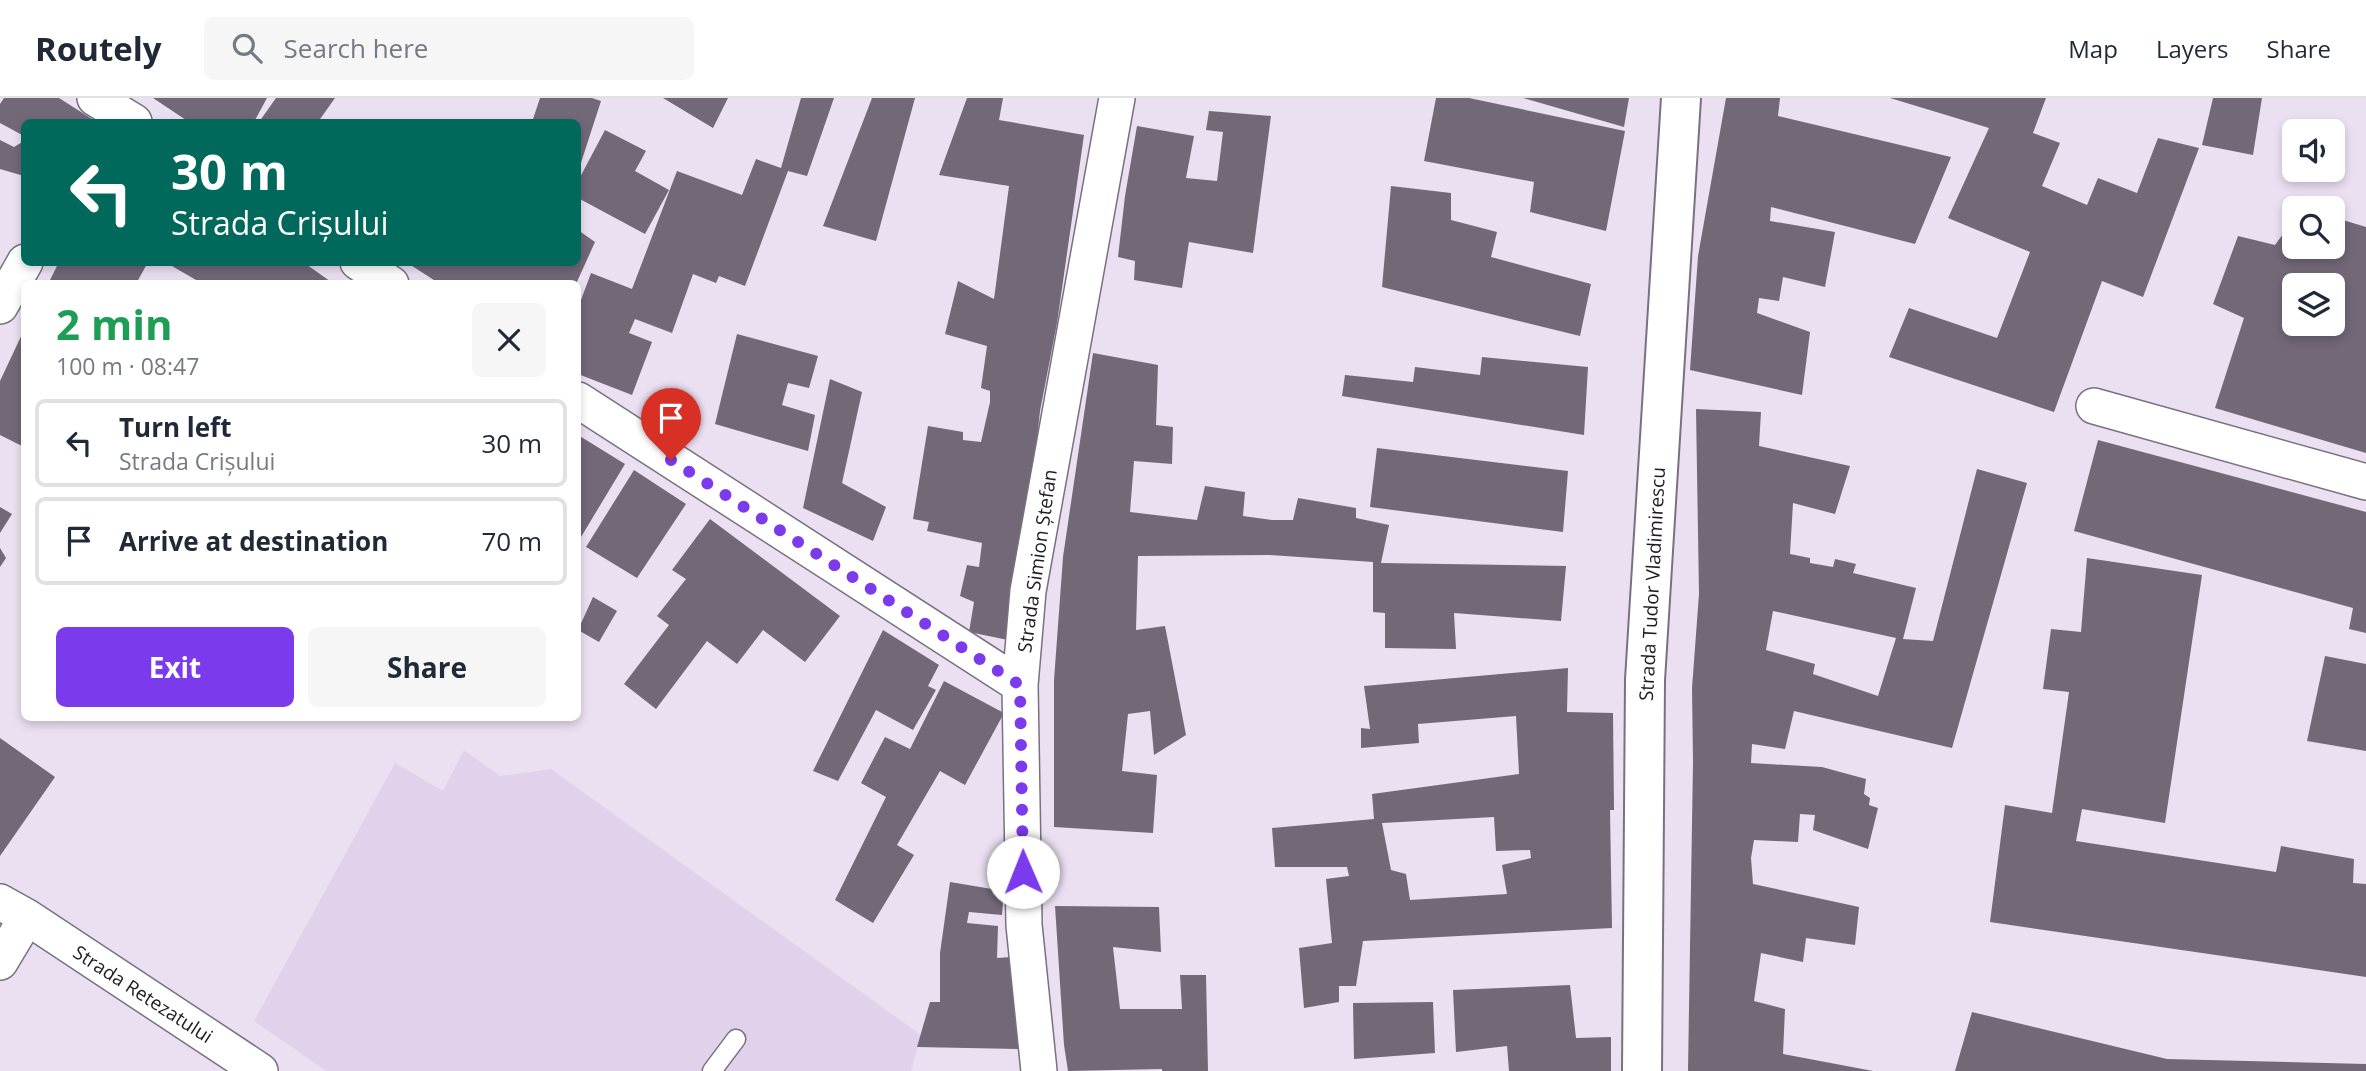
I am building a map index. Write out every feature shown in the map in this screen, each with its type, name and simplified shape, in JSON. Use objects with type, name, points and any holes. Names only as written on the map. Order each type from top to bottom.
[{"type":"street","name":"Strada Simion Ștefan","points":[[1039,1071],[1024,925],[1020,685],[1028,591],[1117,98]]},
{"type":"street","name":"Strada Tudor Vladimirescu","points":[[1642,1071],[1645,680],[1681,98]]},
{"type":"street","points":[[0,306],[23,266]]},
{"type":"street","points":[[364,266],[385,280]]},
{"type":"street","points":[[581,402],[1020,685]]},
{"type":"street","points":[[2094,405],[2366,482]]},
{"type":"street","name":"Strada Retezatului","points":[[0,962],[13,910],[260,1071]]},
{"type":"lane","points":[[712,1071],[736,1039]]},
{"type":"shaded area","points":[[464,750],[500,776],[551,769],[921,1035],[911,1071],[326,1071],[254,1021],[395,763],[443,791]]},
{"type":"building","points":[[4,98],[59,98],[92,119],[21,119],[21,134],[0,123],[0,104]]},
{"type":"building","points":[[153,98],[267,98],[256,119],[184,119]]},
{"type":"building","points":[[276,98],[335,98],[320,119],[261,119]]},
{"type":"building","points":[[540,98],[592,98],[601,101],[581,163],[581,119],[533,119]]},
{"type":"building","points":[[663,98],[728,98],[713,128]]},
{"type":"building","points":[[801,98],[834,98],[807,176],[788,171],[745,286],[719,276],[716,283],[693,274],[672,333],[635,319],[629,333],[652,342],[632,395],[581,375],[581,300],[591,273],[632,289],[677,171],[742,195],[756,159],[781,168]]},
{"type":"building","points":[[872,98],[915,98],[876,241],[823,226]]},
{"type":"building","points":[[967,98],[1003,98],[999,120],[1084,135],[1057,323],[1040,411],[1030,504],[1008,640],[969,632],[974,602],[960,596],[967,565],[979,567],[982,543],[927,531],[929,522],[913,519],[928,426],[963,432],[963,440],[981,442],[990,402],[990,391],[981,388],[987,346],[945,334],[958,281],[994,299],[1009,186],[939,175]]},
{"type":"building","points":[[1436,98],[1469,98],[1625,131],[1606,231],[1530,212],[1534,182],[1424,161]]},
{"type":"building","points":[[1523,98],[1629,98],[1624,127]]},
{"type":"building","points":[[1726,98],[1780,98],[1778,116],[1951,157],[1915,244],[1771,207],[1770,221],[1835,232],[1825,287],[1783,277],[1779,301],[1759,298],[1757,313],[1810,332],[1802,395],[1690,370],[1698,256]]},
{"type":"building","points":[[1890,98],[2046,98],[2033,133],[2060,143],[2042,186],[2087,205],[2098,178],[2137,193],[2158,138],[2199,148],[2143,297],[2102,281],[2054,412],[1889,357],[1909,308],[1997,338],[2030,252],[1948,218],[1989,128]]},
{"type":"building","points":[[2213,98],[2262,98],[2253,155],[2202,145]]},
{"type":"building","points":[[1209,111],[1271,116],[1253,253],[1189,242],[1182,288],[1134,280],[1135,261],[1118,257],[1137,126],[1194,136],[1186,178],[1217,181],[1223,132],[1206,130]]},
{"type":"building","points":[[605,130],[646,151],[635,171],[669,190],[645,234],[581,200],[581,175]]},
{"type":"building","points":[[0,140],[14,147],[21,143],[21,175],[0,169]]},
{"type":"building","points":[[1391,186],[1451,193],[1451,220],[1497,232],[1491,257],[1591,284],[1580,336],[1382,287]]},
{"type":"building","points":[[2345,221],[2366,227],[2366,453],[2215,408],[2244,318],[2213,304],[2238,236],[2275,245],[2282,235],[2282,259],[2345,259]]},
{"type":"building","points":[[581,232],[595,242],[578,280],[434,280],[412,266],[581,266]]},
{"type":"building","points":[[57,266],[146,266],[138,280],[50,280]]},
{"type":"building","points":[[172,266],[309,266],[328,280],[196,280]]},
{"type":"building","points":[[737,334],[818,356],[809,388],[788,383],[782,405],[815,415],[808,451],[715,424]]},
{"type":"building","points":[[21,336],[21,446],[0,435],[0,381]]},
{"type":"building","points":[[1093,353],[1158,365],[1156,425],[1173,427],[1172,464],[1134,461],[1130,512],[1197,520],[1205,486],[1245,492],[1243,516],[1293,520],[1298,498],[1356,508],[1356,518],[1389,525],[1381,563],[1566,566],[1561,621],[1454,613],[1456,649],[1385,648],[1385,613],[1373,612],[1373,562],[1269,555],[1138,556],[1136,630],[1165,626],[1186,735],[1154,755],[1150,711],[1128,714],[1122,771],[1157,775],[1153,833],[1054,827],[1054,680],[1063,557]]},
{"type":"building","points":[[1482,357],[1588,367],[1584,435],[1342,396],[1345,375],[1413,382],[1415,367],[1480,375]]},
{"type":"building","points":[[830,379],[862,392],[842,483],[886,507],[873,541],[803,508]]},
{"type":"building","points":[[1696,409],[1761,412],[1759,446],[1850,466],[1835,514],[1793,503],[1790,554],[1810,558],[1810,563],[1833,567],[1835,559],[1856,564],[1853,573],[1916,588],[1903,639],[1933,641],[1977,469],[2027,483],[1952,748],[1794,711],[1785,749],[1752,744],[1751,763],[1822,767],[1866,779],[1864,794],[1870,798],[1869,805],[1878,808],[1868,849],[1813,830],[1815,815],[1800,814],[1798,842],[1754,840],[1751,858],[1753,884],[1859,907],[1855,945],[1806,938],[1803,962],[1761,953],[1754,1001],[1785,1009],[1783,1054],[1873,1071],[1688,1071],[1692,688],[1699,594]],"holes":[[[1773,611],[1896,638],[1878,696],[1813,674],[1815,664],[1766,650]]]},
{"type":"building","points":[[581,437],[625,464],[581,537]]},
{"type":"building","points":[[2098,440],[2366,512],[2366,633],[2349,629],[2353,608],[2074,531]]},
{"type":"building","points":[[1377,448],[1568,471],[1563,532],[1370,507]]},
{"type":"building","points":[[634,470],[686,504],[637,578],[586,547]]},
{"type":"building","points":[[0,507],[12,514],[0,533]]},
{"type":"building","points":[[710,519],[840,616],[805,662],[763,630],[737,664],[707,641],[656,709],[624,684],[669,625],[657,616],[686,579],[672,570]]},
{"type":"building","points":[[0,548],[6,558],[0,567]]},
{"type":"building","points":[[2087,558],[2202,575],[2165,823],[2082,809],[2076,841],[2276,872],[2281,846],[2354,859],[2353,883],[2366,884],[2366,977],[1990,922],[2005,805],[2052,813],[2069,692],[2043,689],[2051,629],[2081,632]]},
{"type":"building","points":[[593,597],[617,611],[599,642],[581,632],[581,623]]},
{"type":"building","points":[[883,630],[939,665],[928,686],[936,690],[913,730],[876,710],[838,781],[813,771]]},
{"type":"building","points":[[2325,656],[2366,664],[2366,751],[2307,741]]},
{"type":"building","points":[[1568,668],[1567,712],[1613,713],[1614,810],[1610,810],[1612,928],[1363,941],[1356,986],[1339,986],[1339,1002],[1304,1008],[1299,948],[1332,943],[1326,879],[1349,876],[1347,867],[1275,867],[1272,828],[1374,819],[1372,794],[1519,774],[1516,716],[1418,724],[1419,743],[1361,748],[1361,728],[1370,729],[1364,686]],"holes":[[[1494,817],[1496,851],[1530,850],[1531,858],[1502,865],[1507,894],[1410,900],[1406,874],[1391,870],[1382,823]]]},
{"type":"building","points":[[944,681],[1004,713],[965,785],[940,771],[897,845],[914,855],[873,923],[835,900],[886,797],[861,783],[885,737],[910,749]]},
{"type":"building","points":[[0,738],[55,777],[0,856]]},
{"type":"building","points":[[950,882],[1004,891],[1002,915],[969,912],[967,923],[998,926],[997,958],[1011,957],[1019,1049],[917,1047],[930,1002],[940,1002],[940,953]]},
{"type":"building","points":[[1055,906],[1159,907],[1161,952],[1113,947],[1120,1009],[1182,1009],[1180,975],[1206,975],[1208,1071],[1068,1071]]},
{"type":"building","points":[[1570,985],[1576,1038],[1611,1037],[1611,1071],[1509,1071],[1507,1046],[1456,1052],[1453,990]]},
{"type":"building","points":[[1433,1002],[1435,1053],[1354,1059],[1353,1003]]},
{"type":"building","points":[[1972,1012],[2167,1059],[2366,1064],[2366,1071],[1955,1071]]},
{"type":"route","points":[[671,460],[1020,685],[1023,872]]}]
